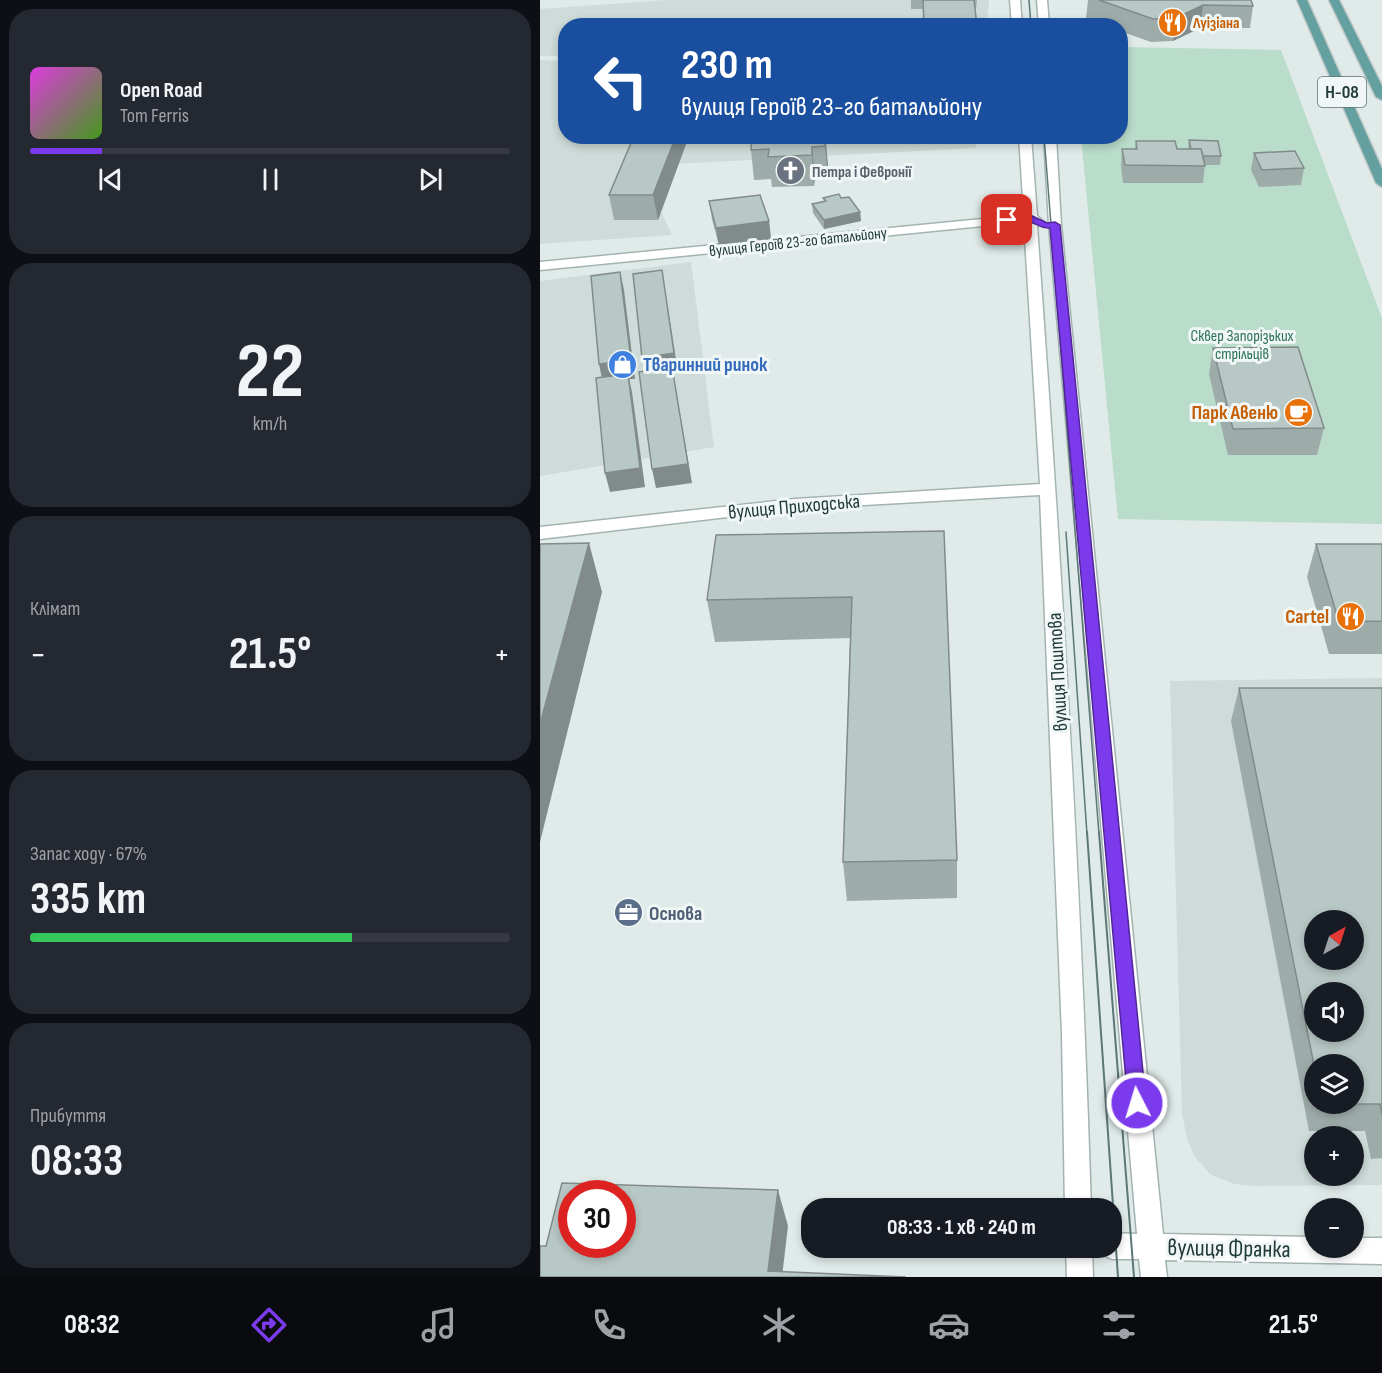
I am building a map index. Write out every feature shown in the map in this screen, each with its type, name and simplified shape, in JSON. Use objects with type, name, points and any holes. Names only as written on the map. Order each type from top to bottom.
[{"type":"main road","name":"Н-08","points":[[1302,0],[1382,183]]},
{"type":"main road","name":"Н-08","points":[[1334,0],[1382,97]]},
{"type":"street","points":[[1016,0],[1017,18]]},
{"type":"street","points":[[1042,0],[1043,18]]},
{"type":"street","name":"вулиця Поштова","points":[[1025,144],[1048,489],[1074,1045],[1078,1198]]},
{"type":"street","name":"вулиця Поштова","points":[[1050,144],[1055,225],[1154,1277]]},
{"type":"street","name":"вулиця Героїв 23-го батальйону","points":[[540,266],[1030,218],[1045,226],[1055,225]]},
{"type":"street","name":"вулиця Приходська","points":[[540,532],[795,504],[1048,489]]},
{"type":"street","name":"вулиця Франка","points":[[1122,1246],[1382,1251]]},
{"type":"street","points":[[1079,1258],[1080,1277]]},
{"type":"shaded area","points":[[666,0],[989,0],[988,18],[558,18],[558,56],[540,56],[540,9]]},
{"type":"shaded area","points":[[540,60],[558,61],[558,144],[629,144],[672,235],[540,244]]},
{"type":"shaded area","points":[[659,144],[976,144],[976,148],[672,164]]},
{"type":"shaded area","name":"Тваринний ринок","points":[[691,262],[714,447],[540,476],[540,281]]},
{"type":"shaded area","points":[[1382,678],[1382,1185],[1364,1185],[1364,1126],[1304,1126],[1304,1186],[1253,1186],[1234,1184],[1210,1174],[1195,1157],[1187,1139],[1182,1113],[1170,681]]},
{"type":"green space","name":"Сквер Запорізьких стрільців","points":[[1128,47],[1281,50],[1382,318],[1382,524],[1118,519],[1082,144],[1128,144]]},
{"type":"building","points":[[923,0],[974,0],[976,18],[924,18]]},
{"type":"building","points":[[1099,0],[1251,0],[1253,6],[1203,5],[1176,18],[1153,19]]},
{"type":"building","points":[[1189,140],[1218,141],[1221,156],[1203,156],[1201,149],[1191,149]]},
{"type":"building","points":[[1136,141],[1175,141],[1177,149],[1201,149],[1205,166],[1125,165],[1122,149],[1137,149]]},
{"type":"building","points":[[631,144],[673,144],[653,195],[609,195]]},
{"type":"building","points":[[751,144],[825,144],[825,146],[812,147],[812,155],[768,157],[769,149],[751,150]]},
{"type":"building","points":[[1295,151],[1304,168],[1262,170],[1254,153]]},
{"type":"building","points":[[839,194],[841,198],[849,197],[860,212],[824,220],[812,204],[826,201],[823,198]]},
{"type":"building","points":[[760,195],[769,221],[716,228],[709,201]]},
{"type":"building","points":[[662,270],[674,353],[642,358],[633,274]]},
{"type":"building","points":[[620,272],[631,360],[599,364],[591,276]]},
{"type":"building","points":[[1298,347],[1324,428],[1233,429],[1213,348]]},
{"type":"building","points":[[672,367],[688,464],[652,469],[639,372]]},
{"type":"building","points":[[628,374],[640,468],[605,473],[596,378]]},
{"type":"building","points":[[944,531],[957,860],[843,862],[852,597],[707,600],[716,535]]},
{"type":"building","points":[[589,543],[540,724],[540,544]]},
{"type":"building","points":[[1316,544],[1382,544],[1382,621],[1339,622]]},
{"type":"building","points":[[1239,688],[1382,688],[1382,1115],[1380,1104],[1364,1104],[1364,1054],[1312,1054],[1309,1042],[1364,1042],[1364,982],[1304,982],[1304,1015]]},
{"type":"building","points":[[636,1185],[778,1190],[768,1271],[906,1277],[540,1277],[540,1246],[546,1246],[558,1199],[558,1258],[636,1258]]},
{"type":"tram line","points":[[1029,0],[1030,18]]},
{"type":"tram line","points":[[1045,144],[1099,834]]},
{"type":"tram line","points":[[1066,532],[1087,834]]},
{"type":"tram line","points":[[1087,832],[1118,1277]]},
{"type":"tram line","points":[[1099,832],[1134,1277]]},
{"type":"place","name":"Луізіана","points":[[1172,22]]},
{"type":"place","name":"Петра і Февронії","points":[[791,171]]},
{"type":"place","name":"Тваринний ринок","points":[[622,364]]},
{"type":"place","name":"Парк Авеню","points":[[1299,412]]},
{"type":"place","name":"Cartel","points":[[1350,616]]},
{"type":"place","name":"Основа","points":[[628,913]]},
{"type":"route","points":[[1007,220],[1030,218],[1045,226],[1055,225],[1137,1103]]}]
